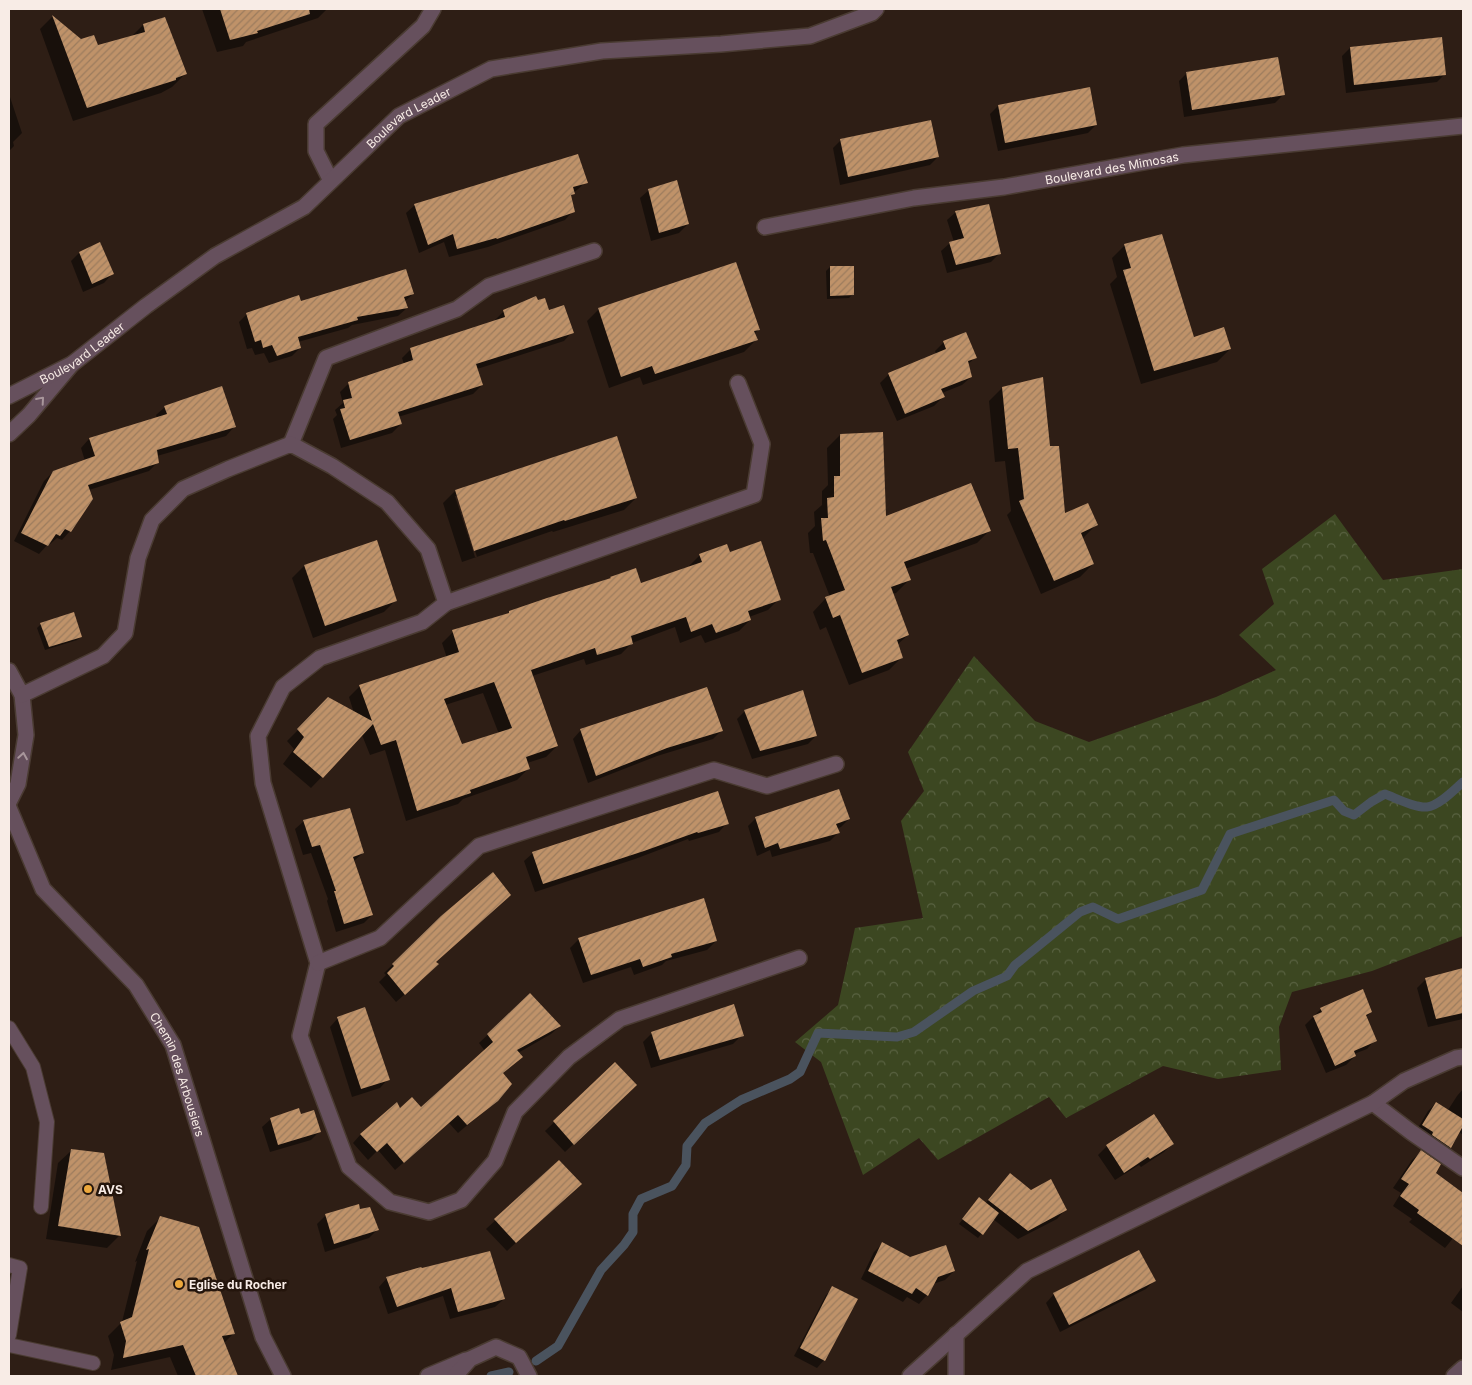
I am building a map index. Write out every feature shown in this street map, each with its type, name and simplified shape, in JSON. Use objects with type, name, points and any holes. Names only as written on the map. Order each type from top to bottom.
[{"type":"street","points":[[331,181],[316,151],[316,124],[423,26],[433,9]]},
{"type":"street","name":"Boulevard Leader","points":[[9,396],[72,364],[146,306],[215,256],[304,207],[399,116],[491,69],[602,51],[721,44],[810,36],[872,13],[876,9]]},
{"type":"street","name":"Boulevard des Mimosas","points":[[765,227],[914,198],[1004,187],[1183,155],[1463,126]]},
{"type":"street","points":[[22,695],[103,656],[126,633],[138,558],[152,520],[183,489],[228,468],[291,444],[326,358],[457,309],[489,286],[594,251]]},
{"type":"street","points":[[9,434],[29,415],[72,364]]},
{"type":"street","points":[[738,383],[762,444],[754,495],[446,603],[422,622],[320,658],[283,687],[258,736],[263,782],[318,963],[300,1036],[349,1167],[390,1202],[429,1212],[460,1200],[495,1160],[515,1112],[569,1057],[620,1019],[799,958]]},
{"type":"street","points":[[291,444],[332,466],[387,502],[428,549],[446,603]]},
{"type":"street","points":[[9,671],[22,695],[26,735],[18,784],[9,802]]},
{"type":"street","points":[[318,963],[380,938],[479,846],[714,770],[767,786],[836,764]]},
{"type":"street","name":"Chemin des Arbousiers","points":[[9,808],[43,889],[136,984],[173,1045],[263,1337],[283,1376]]},
{"type":"street","points":[[910,1376],[1027,1271],[1373,1103],[1404,1081],[1456,1058],[1463,1058]]},
{"type":"street","points":[[1373,1103],[1463,1168]]},
{"type":"street","points":[[956,1334],[956,1376]]},
{"type":"street","points":[[428,1376],[496,1347],[519,1358],[529,1376]]},
{"type":"street","points":[[455,1376],[470,1359]]},
{"type":"street","points":[[1454,1376],[1463,1368]]},
{"type":"lane","points":[[9,1028],[33,1068],[47,1122],[41,1207]]},
{"type":"lane","points":[[9,1265],[20,1268],[9,1335]]},
{"type":"lane","points":[[9,1345],[93,1363]]},
{"type":"green space","points":[[1335,514],[1383,580],[1463,569],[1463,936],[1372,971],[1292,992],[1279,1027],[1281,1070],[1218,1079],[1163,1066],[1066,1118],[1049,1097],[938,1160],[919,1138],[863,1175],[821,1062],[795,1042],[838,1005],[855,928],[923,918],[901,821],[924,791],[908,752],[974,656],[1035,721],[1089,742],[1216,697],[1276,670],[1239,635],[1274,604],[1262,569]]},
{"type":"building","points":[[220,9],[309,9],[310,14],[257,31],[258,33],[230,40]]},
{"type":"building","points":[[52,15],[81,39],[94,35],[98,45],[145,32],[143,24],[165,17],[187,74],[176,78],[176,80],[87,108]]},
{"type":"building","points":[[1442,37],[1446,75],[1354,85],[1350,47]]},
{"type":"building","points":[[1278,57],[1285,95],[1192,110],[1186,72]]},
{"type":"building","points":[[1090,87],[1097,125],[1005,143],[998,105]]},
{"type":"building","points":[[931,120],[939,157],[848,177],[840,139]]},
{"type":"building","points":[[578,154],[588,183],[573,187],[575,194],[571,195],[575,212],[497,239],[457,249],[453,234],[428,245],[414,204]]},
{"type":"building","points":[[677,180],[689,224],[659,233],[648,189]]},
{"type":"building","points":[[989,204],[1001,254],[956,265],[949,242],[964,238],[955,211]]},
{"type":"building","points":[[1162,234],[1194,337],[1224,327],[1231,349],[1154,371],[1123,270],[1131,268],[1124,244]]},
{"type":"building","points":[[100,242],[114,274],[92,284],[79,252]]},
{"type":"building","points":[[736,262],[760,330],[754,331],[758,340],[655,374],[652,366],[621,377],[598,308]]},
{"type":"building","points":[[830,266],[854,266],[854,295],[830,296]]},
{"type":"building","points":[[406,269],[414,294],[404,297],[408,308],[357,317],[358,320],[298,337],[301,348],[277,356],[272,345],[263,348],[261,340],[255,342],[246,313],[299,295],[301,301]]},
{"type":"building","points":[[536,296],[538,300],[545,298],[549,310],[564,305],[574,333],[476,364],[483,385],[398,412],[402,424],[350,440],[340,409],[345,408],[343,400],[352,398],[348,382],[413,360],[410,348],[505,317],[503,310]]},
{"type":"building","points":[[966,332],[977,358],[968,361],[972,377],[941,389],[945,397],[905,414],[888,373],[946,349],[943,341]]},
{"type":"building","points":[[1043,377],[1050,446],[1059,446],[1065,513],[1088,503],[1098,525],[1081,533],[1094,564],[1054,581],[1019,501],[1024,499],[1018,448],[1008,449],[1002,387]]},
{"type":"building","points":[[222,386],[236,427],[157,450],[159,463],[88,485],[93,499],[71,532],[65,529],[60,536],[56,534],[48,546],[21,533],[53,471],[95,456],[89,438],[167,414],[164,406]]},
{"type":"building","points":[[883,432],[886,516],[971,483],[991,531],[904,562],[911,580],[891,587],[909,635],[897,640],[903,658],[862,673],[840,615],[833,618],[825,597],[845,590],[826,540],[823,541],[821,518],[828,518],[827,498],[834,497],[834,476],[840,476],[840,434]]},
{"type":"building","points":[[617,436],[637,498],[564,520],[474,551],[455,490]]},
{"type":"building","points":[[377,540],[397,601],[325,626],[304,565]]},
{"type":"building","points":[[761,541],[781,600],[748,611],[751,620],[716,633],[712,624],[691,632],[686,617],[631,636],[633,644],[597,655],[595,648],[531,670],[558,746],[526,757],[530,769],[470,790],[471,793],[417,811],[396,740],[381,745],[373,724],[323,778],[293,752],[304,737],[297,729],[328,697],[372,721],[359,685],[459,652],[452,630],[509,613],[509,611],[636,568],[641,583],[702,562],[699,554],[727,544],[730,552]],"holes":[[[494,682],[512,728],[462,744],[444,699]]]},
{"type":"building","points":[[74,612],[82,637],[49,647],[40,623]]},
{"type":"building","points":[[707,687],[723,731],[667,748],[596,776],[580,729]]},
{"type":"building","points":[[803,690],[817,736],[760,751],[744,710]]},
{"type":"building","points":[[839,789],[850,819],[836,824],[840,833],[780,849],[778,843],[765,848],[755,817]]},
{"type":"building","points":[[718,791],[729,824],[697,832],[543,884],[532,852]]},
{"type":"building","points":[[350,808],[364,853],[353,857],[373,915],[344,924],[334,891],[336,891],[320,845],[312,847],[303,820]]},
{"type":"building","points":[[493,872],[511,895],[436,962],[439,964],[405,995],[387,973],[394,966],[392,964],[441,916]]},
{"type":"building","points":[[704,898],[717,941],[671,954],[672,957],[643,967],[640,959],[591,975],[578,938]]},
{"type":"building","points":[[1463,968],[1463,1013],[1436,1019],[1425,978]]},
{"type":"building","points":[[1363,989],[1372,1012],[1366,1015],[1377,1041],[1354,1051],[1356,1056],[1335,1066],[1313,1016],[1322,1012],[1320,1008]]},
{"type":"building","points":[[530,993],[561,1026],[517,1050],[523,1057],[503,1073],[512,1084],[498,1101],[467,1125],[458,1115],[404,1163],[387,1143],[377,1152],[360,1134],[397,1102],[400,1108],[412,1097],[421,1107],[493,1042],[487,1034]]},
{"type":"building","points":[[734,1004],[744,1036],[660,1060],[651,1032]]},
{"type":"building","points":[[365,1007],[390,1080],[361,1089],[337,1017]]},
{"type":"building","points":[[615,1062],[637,1085],[574,1145],[553,1121]]},
{"type":"building","points":[[1436,1102],[1463,1119],[1463,1126],[1451,1148],[1432,1135],[1433,1132],[1422,1125]]},
{"type":"building","points":[[299,1108],[301,1114],[314,1110],[321,1132],[278,1145],[270,1118]]},
{"type":"building","points":[[1154,1114],[1174,1144],[1150,1159],[1148,1157],[1124,1173],[1106,1145]]},
{"type":"building","name":"AVS","points":[[71,1149],[104,1153],[121,1236],[58,1226]]},
{"type":"building","points":[[1421,1150],[1441,1164],[1436,1173],[1463,1193],[1463,1246],[1417,1213],[1419,1210],[1400,1196],[1409,1184],[1401,1179]]},
{"type":"building","points":[[559,1160],[582,1184],[516,1243],[494,1219]]},
{"type":"building","points":[[1010,1173],[1031,1190],[1051,1179],[1067,1210],[1028,1231],[988,1200]]},
{"type":"building","points":[[979,1197],[999,1213],[983,1235],[962,1219]]},
{"type":"building","points":[[359,1204],[360,1209],[370,1207],[379,1230],[334,1244],[325,1214]]},
{"type":"building","name":"Eglise du Rocher","points":[[160,1216],[199,1227],[235,1334],[222,1336],[238,1376],[196,1376],[183,1345],[123,1358],[126,1341],[120,1322],[132,1317],[149,1249],[146,1250]]},
{"type":"building","points":[[882,1242],[910,1257],[946,1245],[955,1271],[938,1277],[928,1296],[916,1288],[912,1294],[868,1271]]},
{"type":"building","points":[[1139,1250],[1156,1281],[1069,1325],[1053,1293]]},
{"type":"building","points":[[490,1251],[505,1299],[458,1312],[451,1288],[397,1307],[386,1277]]},
{"type":"building","points":[[832,1286],[858,1299],[825,1361],[800,1348]]},
{"type":"waterway","points":[[536,1361],[558,1346],[601,1270],[633,1232],[633,1214],[641,1199],[672,1186],[686,1165],[687,1146],[705,1123],[741,1100],[790,1079],[800,1072],[818,1033],[897,1037],[914,1032],[973,991],[1007,976],[1015,965],[1080,912],[1093,907],[1118,919],[1202,890],[1230,834],[1334,800],[1344,811],[1354,815],[1385,794],[1422,807],[1432,806],[1463,782]]},
{"type":"waterway","points":[[491,1376],[509,1372]]},
{"type":"place","name":"AVS","points":[[88,1189]]},
{"type":"place","name":"Eglise du Rocher","points":[[179,1284]]}]
